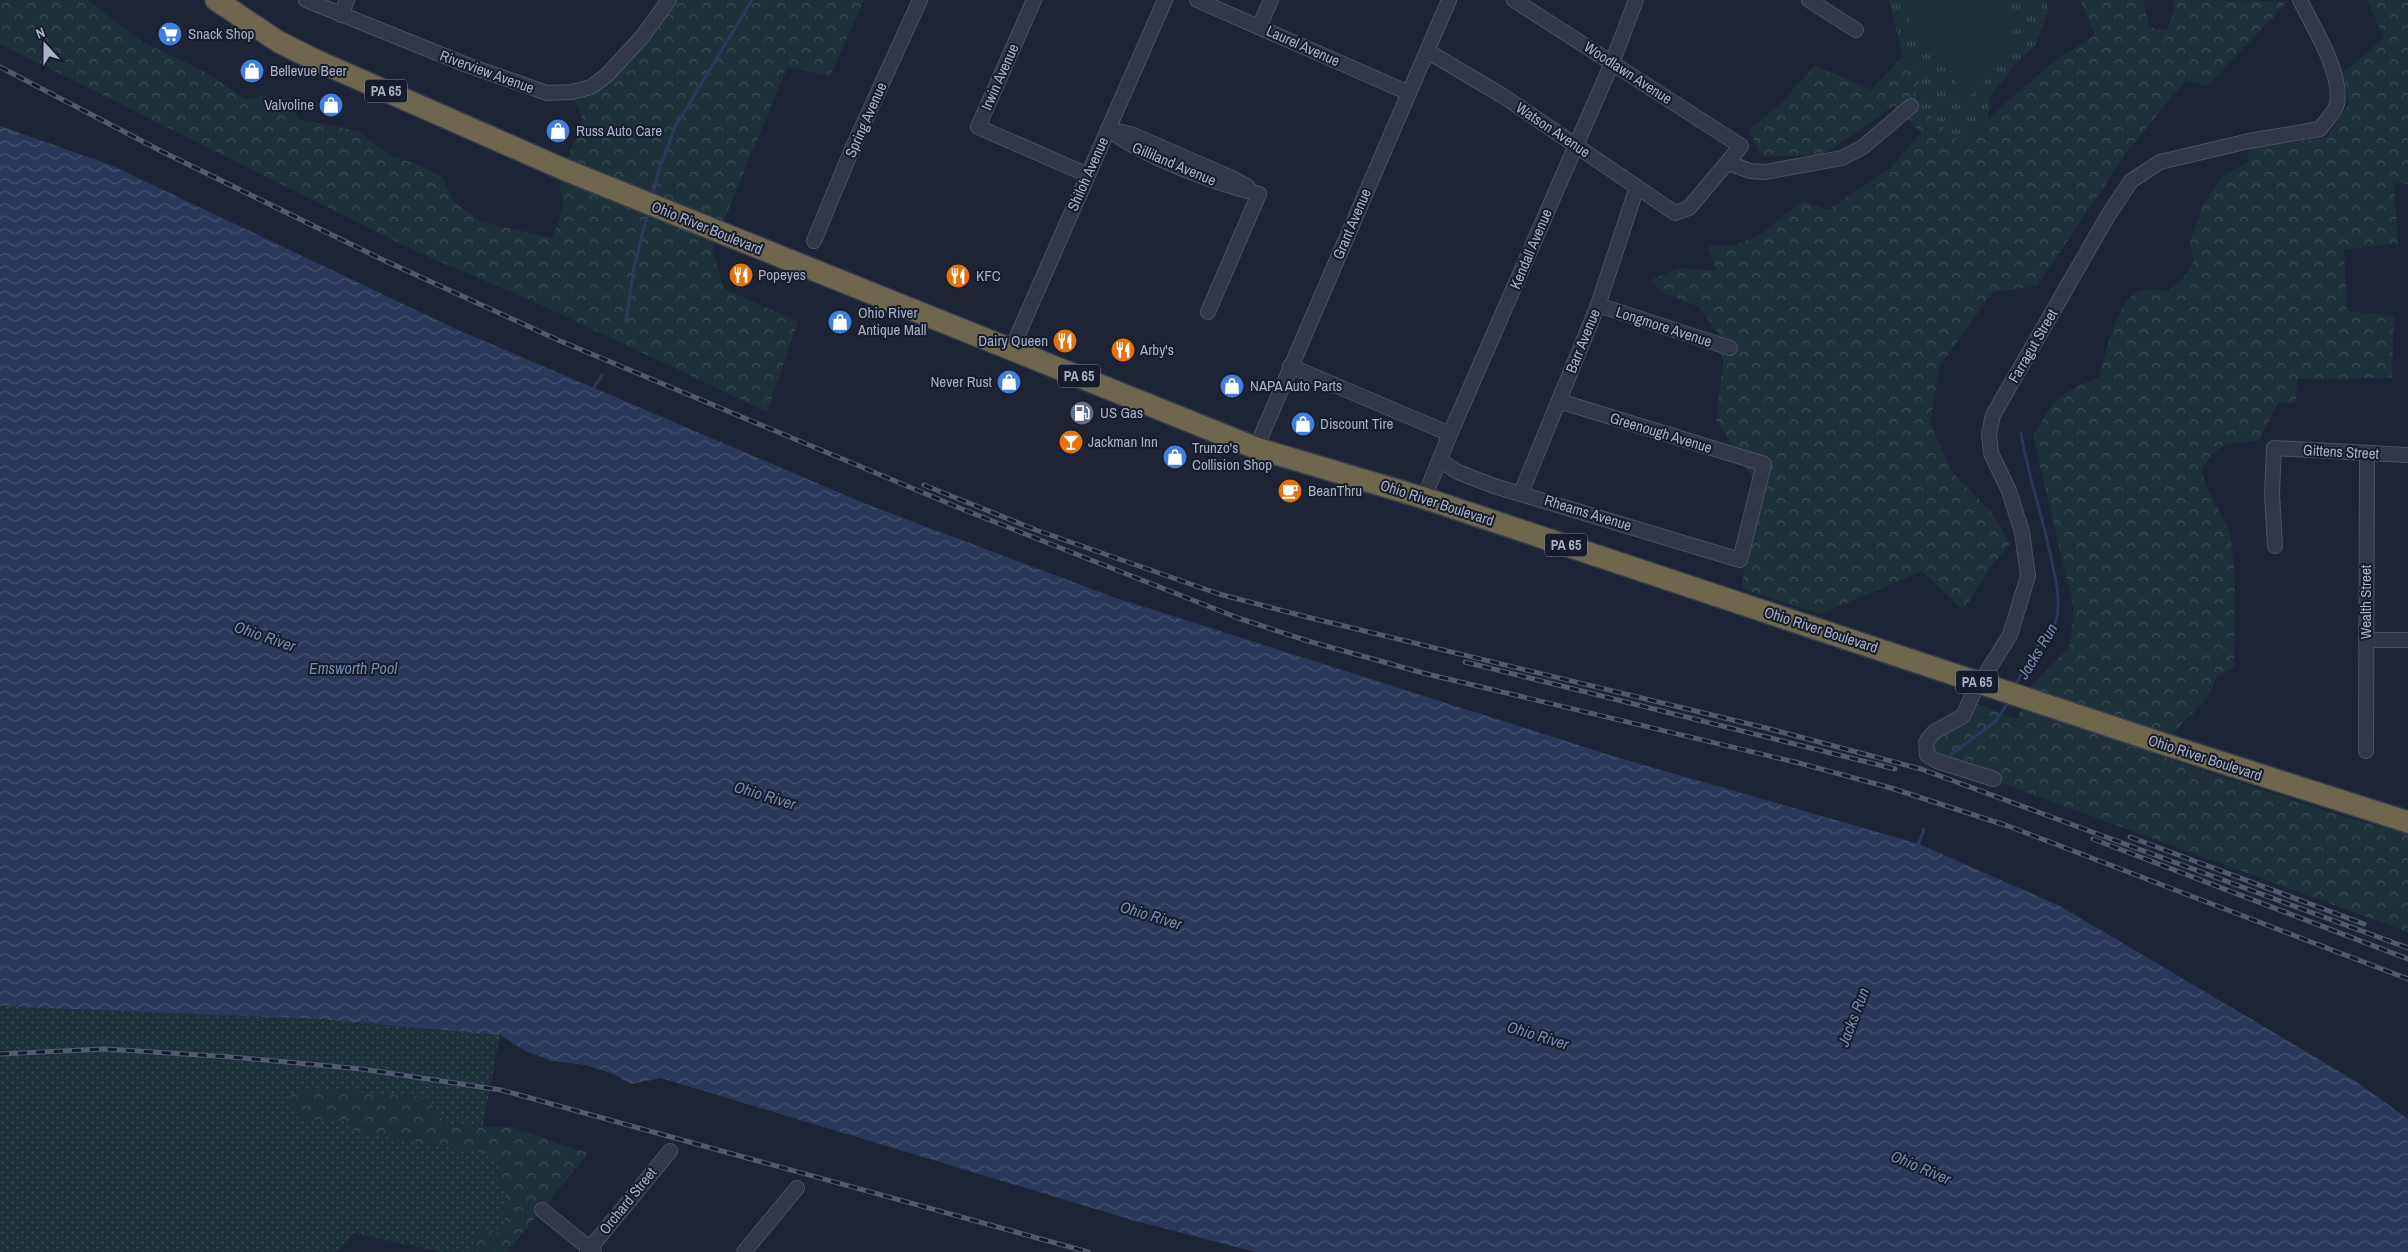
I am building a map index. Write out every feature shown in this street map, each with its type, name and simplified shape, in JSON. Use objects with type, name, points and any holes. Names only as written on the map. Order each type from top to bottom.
[{"type":"highway","name":"Ohio River Boulevard","points":[[216,0],[279,42],[313,59],[563,169],[743,243],[1012,348],[1256,448],[1424,498],[2168,745],[2408,822]]},
{"type":"street","name":"Riverview Avenue","points":[[306,0],[523,86],[547,93],[572,92],[591,87],[607,75],[642,37],[668,0]]},
{"type":"street","points":[[341,15],[347,0]]},
{"type":"street","name":"Spring Avenue","points":[[814,241],[852,149],[920,0]]},
{"type":"street","name":"Irwin Avenue","points":[[1034,0],[978,127],[1088,175]]},
{"type":"street","name":"Shiloh Avenue","points":[[1012,348],[1165,0]]},
{"type":"street","name":"Laurel Avenue","points":[[1197,0],[1409,93]]},
{"type":"street","points":[[1259,27],[1271,0]]},
{"type":"street","name":"Grant Avenue","points":[[1256,448],[1449,0]]},
{"type":"street","name":"Woodlawn Avenue","points":[[1514,0],[1741,146],[1729,163]]},
{"type":"street","name":"Kendall Avenue","points":[[1424,498],[1575,144],[1612,63],[1636,0]]},
{"type":"street","points":[[1809,0],[1856,30]]},
{"type":"street","name":"Farragut Street","points":[[1994,779],[1937,761],[1927,755],[1926,742],[1934,732],[1963,716],[1973,694],[2010,635],[2028,576],[2022,532],[2009,491],[1991,452],[1989,434],[1993,414],[2109,214],[2131,181],[2160,162],[2249,141],[2320,129],[2337,104],[2336,79],[2331,63],[2300,0]]},
{"type":"street","name":"Watson Avenue","points":[[1427,50],[1503,96],[1675,213],[1690,208],[1729,163]]},
{"type":"street","points":[[1729,163],[1750,171],[1764,172],[1842,158],[1863,147],[1911,106]]},
{"type":"street","name":"Gilliland Avenue","points":[[1108,129],[1131,134],[1232,178],[1259,194],[1208,312]]},
{"type":"street","name":"Barr Avenue","points":[[1521,493],[1598,305],[1637,187]]},
{"type":"street","name":"Longmore Avenue","points":[[1598,305],[1730,348]]},
{"type":"street","points":[[1290,366],[1450,434]]},
{"type":"street","name":"Greenough Avenue","points":[[1559,401],[1764,464],[1740,560]]},
{"type":"street","name":"Gittens Street","points":[[2275,546],[2272,494],[2274,448],[2408,456]]},
{"type":"street","name":"Wealth Street","points":[[2366,750],[2367,453]]},
{"type":"street","name":"Rheams Avenue","points":[[1439,460],[1458,472],[1494,486],[1740,560]]},
{"type":"street","points":[[2366,640],[2408,640]]},
{"type":"street","name":"Orchard Street","points":[[590,1251],[670,1151]]},
{"type":"street","points":[[744,1252],[797,1188]]},
{"type":"street","points":[[542,1210],[590,1251]]},
{"type":"green space","points":[[0,0],[88,0],[142,42],[204,71],[245,99],[264,96],[292,105],[298,119],[358,131],[392,157],[415,163],[442,177],[454,202],[482,222],[553,238],[563,205],[560,187],[563,169],[583,120],[572,92],[591,87],[669,0],[864,0],[830,76],[787,67],[712,250],[724,289],[798,321],[767,412],[535,302],[415,251],[0,44]]},
{"type":"green space","points":[[1889,0],[2046,0],[2048,12],[2036,44],[2013,67],[1990,97],[1988,120],[1964,147],[1912,98],[1922,76],[1903,57]]},
{"type":"green space","points":[[1924,0],[2010,0],[2012,14],[2008,42],[1987,79],[1967,98],[1905,13]]},
{"type":"green space","points":[[2080,0],[2143,0],[2149,27],[2167,31],[2175,8],[2173,0],[2288,1],[2208,86],[2186,80],[2129,149],[2037,286],[1993,292],[1939,367],[1930,424],[1953,473],[1992,513],[2010,544],[1993,564],[1963,610],[1922,571],[1821,614],[1742,589],[1753,478],[1716,420],[1723,363],[1718,333],[1699,307],[1663,293],[1650,280],[1679,268],[1717,271],[1707,245],[1731,246],[1757,237],[1803,201],[1828,210],[1890,168],[1921,133],[1894,105],[1857,133],[1822,154],[1761,157],[1749,130],[1783,101],[1815,65],[1871,90],[1903,57],[1922,76],[1964,147],[1997,110],[2055,61],[2095,35]]},
{"type":"green space","points":[[2367,0],[2408,0],[2408,184],[2394,183],[2398,243],[2344,250],[2347,311],[2394,316],[2392,378],[2297,379],[2296,403],[2278,403],[2259,440],[2225,445],[2207,461],[2201,471],[2206,486],[2230,532],[2235,573],[2234,668],[2218,675],[2207,698],[2173,733],[2163,757],[2340,816],[2408,834],[2408,932],[1998,782],[2000,774],[1933,752],[1932,744],[1939,736],[1972,718],[1975,703],[2017,719],[2031,687],[2069,647],[2074,610],[2033,436],[2054,402],[2077,386],[2099,378],[2112,332],[2128,300],[2135,293],[2143,289],[2161,291],[2173,288],[2185,276],[2194,261],[2190,243],[2203,205],[2221,178],[2248,162],[2249,149],[2327,137],[2349,104],[2343,73],[2384,38]]},
{"type":"green space","points":[[0,1006],[320,1019],[500,1035],[482,1130],[589,1152],[507,1252],[440,1252],[353,1233],[337,1252],[0,1252]]},
{"type":"green space","points":[[310,1088],[428,1098],[436,1114],[454,1126],[511,1127],[587,1153],[506,1252],[476,1252],[474,1239],[484,1229],[498,1233],[508,1226],[502,1213],[506,1195],[496,1176],[501,1159],[484,1153],[356,1132],[344,1121],[305,1119],[288,1106],[291,1095]]},
{"type":"water","name":"Emsworth Pool","points":[[0,126],[113,166],[456,329],[866,504],[1113,597],[1616,757],[1919,844],[2060,906],[2354,1080],[2408,1119],[2408,1252],[1255,1252],[1132,1220],[661,1078],[631,1084],[611,1073],[585,1065],[552,1061],[525,1051],[500,1035],[320,1019],[0,1006]]},
{"type":"waterway","points":[[652,197],[659,170],[675,127],[752,0]]},
{"type":"waterway","points":[[626,321],[634,267],[648,212]]},
{"type":"waterway","points":[[593,389],[602,375]]},
{"type":"waterway","name":"Jacks Run","points":[[2015,687],[2032,654],[2054,624],[2058,603],[2049,547],[2021,433]]},
{"type":"waterway","name":"Jacks Run","points":[[1950,755],[1995,722],[2010,700]]},
{"type":"waterway","name":"Jacks Run","points":[[1917,848],[1924,829]]},
{"type":"railway","points":[[0,67],[161,151],[379,258],[558,340],[962,509],[1238,618],[1308,641],[1427,674],[1799,763],[1891,788],[2008,826],[2408,979]]},
{"type":"railway","points":[[924,485],[1036,530],[1219,594],[1770,729],[1921,769],[2408,948]]},
{"type":"railway","points":[[1465,662],[1895,769]]},
{"type":"railway","points":[[2130,837],[2364,924]]},
{"type":"railway","points":[[2093,839],[2408,959]]},
{"type":"railway","points":[[0,1054],[105,1049],[232,1057],[362,1069],[501,1090],[1088,1252]]},
{"type":"place","name":"Snack Shop","points":[[170,34]]},
{"type":"place","name":"Bellevue Beer","points":[[252,71]]},
{"type":"place","name":"Valvoline","points":[[331,105]]},
{"type":"place","name":"Russ Auto Care","points":[[558,131]]},
{"type":"place","name":"Popeyes","points":[[741,275]]},
{"type":"place","name":"KFC","points":[[958,276]]},
{"type":"place","name":"Ohio River Antique Mall","points":[[840,322]]},
{"type":"place","name":"Dairy Queen","points":[[1065,341]]},
{"type":"place","name":"Arby's","points":[[1123,350]]},
{"type":"place","name":"Never Rust","points":[[1009,382]]},
{"type":"place","name":"NAPA Auto Parts","points":[[1232,386]]},
{"type":"place","name":"US Gas","points":[[1082,413]]},
{"type":"place","name":"Discount Tire","points":[[1303,424]]},
{"type":"place","name":"Jackman Inn","points":[[1071,442]]},
{"type":"place","name":"Trunzo's Collision Shop","points":[[1175,457]]},
{"type":"place","name":"BeanThru","points":[[1290,491]]},
{"type":"water label","name":"Ohio River","points":[[265,636]]},
{"type":"water label","name":"Ohio River","points":[[765,795]]},
{"type":"water label","name":"Ohio River","points":[[1151,915]]},
{"type":"water label","name":"Ohio River","points":[[1538,1035]]},
{"type":"water label","name":"Ohio River","points":[[1921,1167]]}]
